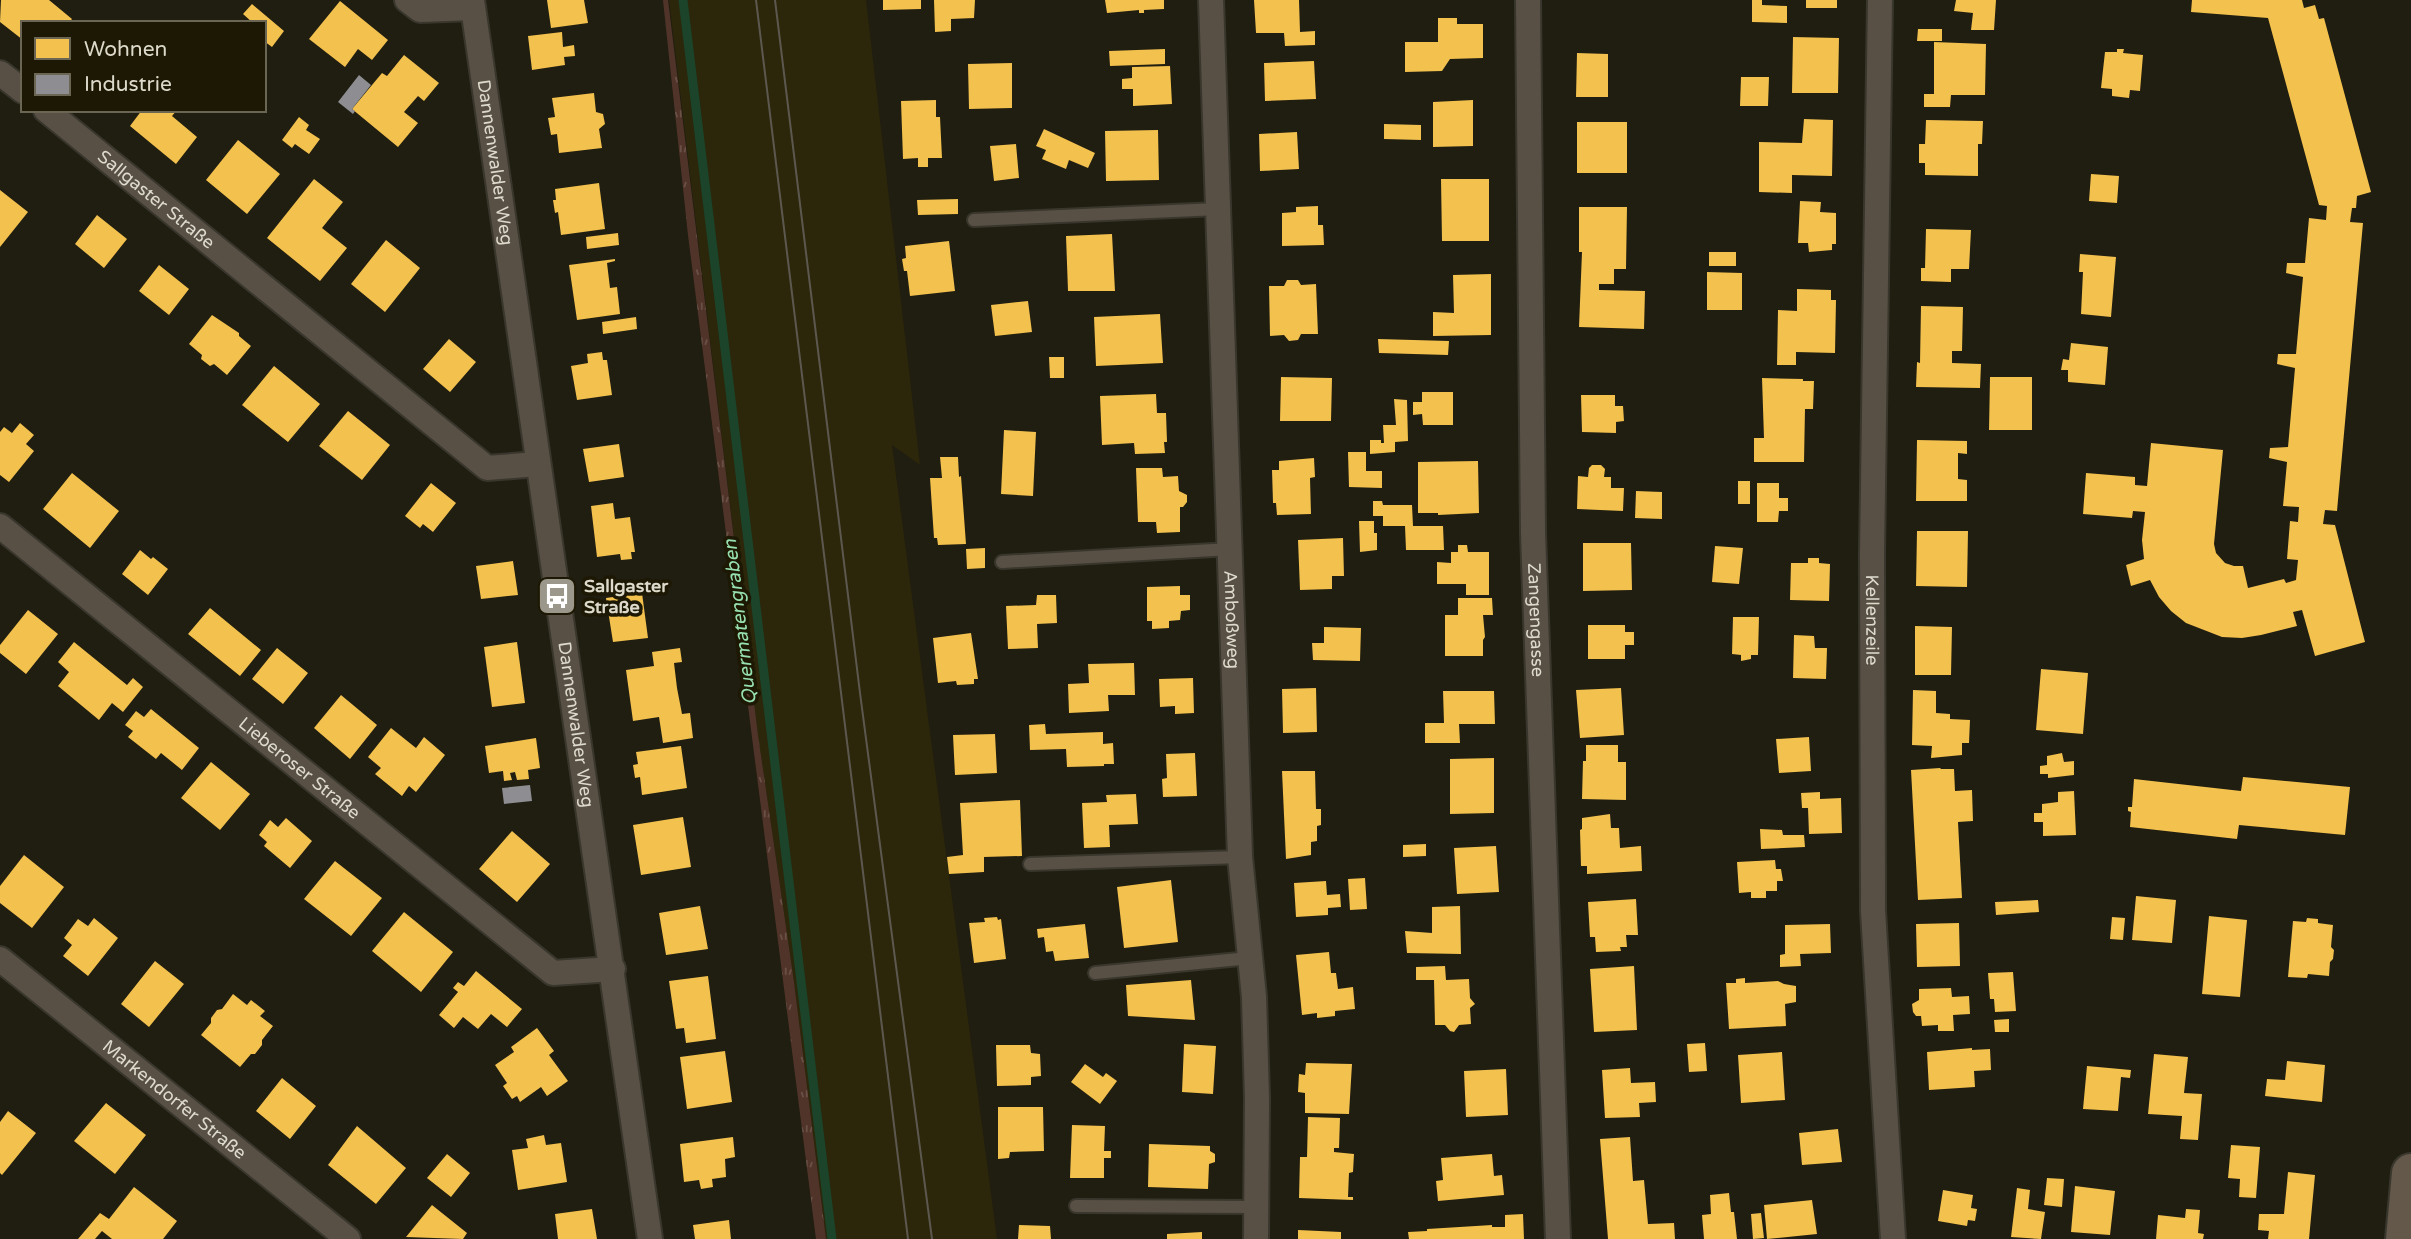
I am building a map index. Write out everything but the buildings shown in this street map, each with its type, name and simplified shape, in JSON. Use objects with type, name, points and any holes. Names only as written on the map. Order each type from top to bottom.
[{"type":"main road","points":[[2405,1239],[2411,1173]]},
{"type":"street","points":[[407,0],[420,10],[473,4]]},
{"type":"street","name":"Amboßweg","points":[[1211,0],[1240,857],[1254,998],[1257,1098],[1256,1239]]},
{"type":"street","name":"Zangengasse","points":[[1528,0],[1533,533],[1558,1239]]},
{"type":"street","name":"Kellenzeile","points":[[1881,0],[1872,554],[1873,911],[1893,1239]]},
{"type":"street","name":"Dannenwalder Weg","points":[[473,4],[650,1239]]},
{"type":"street","points":[[0,73],[21,90]]},
{"type":"street","name":"Sallgaster Straße","points":[[48,112],[487,468],[538,464]]},
{"type":"street","name":"Lieberoser Straße","points":[[0,526],[553,973],[613,969]]},
{"type":"street","name":"Markendorfer Straße","points":[[0,959],[348,1239]]},
{"type":"lane","points":[[974,220],[1219,209]]},
{"type":"lane","points":[[1002,562],[1231,550]]},
{"type":"lane","points":[[1030,864],[1240,857]]},
{"type":"lane","points":[[1095,973],[1250,958]]},
{"type":"lane","points":[[1076,1206],[1256,1207]]},
{"type":"shaded area","points":[[669,0],[866,0],[920,465],[892,445],[997,1239],[826,1239],[794,982],[758,735]]},
{"type":"green space","points":[[663,0],[668,0],[758,735],[794,982],[826,1239],[816,1239],[688,235]]},
{"type":"waterway","name":"Quermatengraben","points":[[683,0],[832,1239]]},
{"type":"tram line","points":[[756,0],[908,1239]]},
{"type":"tram line","points":[[775,0],[860,693],[932,1239]]},
{"type":"place","name":"Sallgaster Straße","points":[[557,596]]}]
